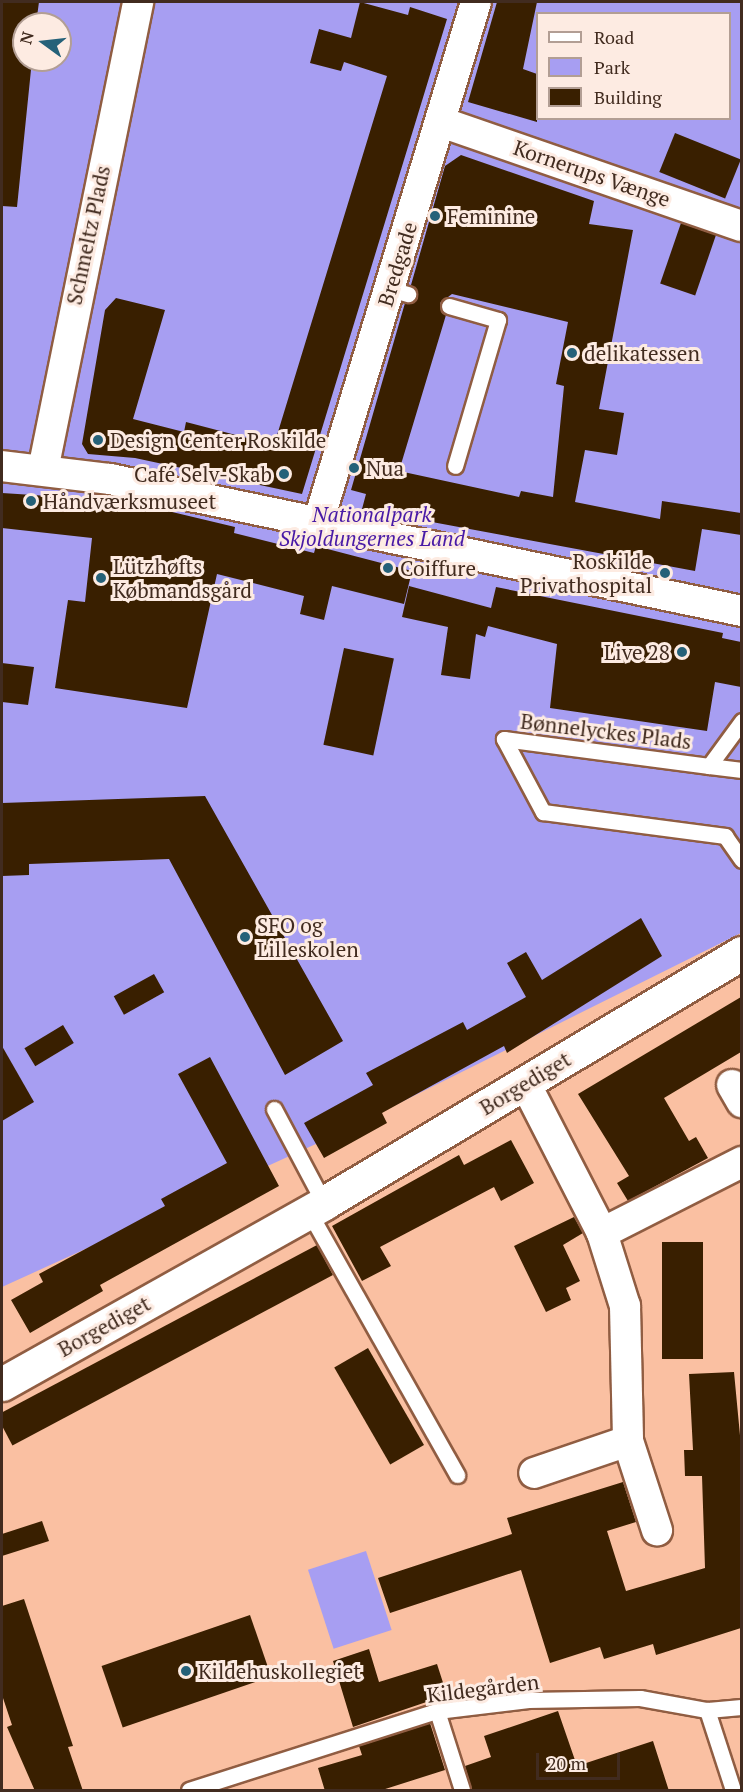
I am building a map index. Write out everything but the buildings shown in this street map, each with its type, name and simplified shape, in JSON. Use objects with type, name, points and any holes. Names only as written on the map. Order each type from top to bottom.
[{"type":"main road","name":"Borgediget","points":[[9,1377],[316,1207],[741,953]]},
{"type":"street","name":"Schmeltz Plads","points":[[43,470],[138,2]]},
{"type":"street","name":"Bredgade","points":[[318,523],[399,291],[472,2]]},
{"type":"street","name":"Kornerups Vænge","points":[[441,122],[741,226]]},
{"type":"street","points":[[2,466],[43,470],[318,523],[741,611]]},
{"type":"street","points":[[525,1083],[602,1233],[625,1306],[628,1441],[657,1530]]},
{"type":"street","points":[[602,1233],[741,1162]]},
{"type":"street","points":[[534,1473],[628,1441]]},
{"type":"lane","points":[[449,306],[498,320],[455,466]]},
{"type":"lane","name":"Bønnelyckes Plads","points":[[710,766],[741,722]]},
{"type":"lane","name":"Bønnelyckes Plads","points":[[741,770],[504,739],[543,812],[725,836],[741,860]]},
{"type":"lane","points":[[274,1110],[316,1207],[457,1475]]},
{"type":"lane","name":"Kildegården","points":[[189,1791],[437,1711],[528,1701],[640,1698],[707,1710],[741,1707]]},
{"type":"lane","points":[[707,1710],[735,1783]]},
{"type":"lane","points":[[437,1711],[462,1791]]},
{"type":"green space","name":"Nationalpark Skjoldungernes Land","points":[[2,2],[742,2],[741,933],[329,1138],[2,1287]]},
{"type":"green space","points":[[366,1551],[392,1630],[334,1649],[308,1570]]},
{"type":"place","name":"Feminine","points":[[435,216]]},
{"type":"place","name":"delikatessen","points":[[572,353]]},
{"type":"place","name":"Design Center Roskilde","points":[[98,440]]},
{"type":"place","name":"Nua","points":[[354,468]]},
{"type":"place","name":"Café Selv-Skab","points":[[284,474]]},
{"type":"place","name":"Håndværksmuseet","points":[[31,501]]},
{"type":"place","name":"Coiffure","points":[[388,568]]},
{"type":"place","name":"Roskilde Privathospital","points":[[665,573]]},
{"type":"place","name":"Lützhøfts Købmandsgård","points":[[101,578]]},
{"type":"place","name":"Live 28","points":[[682,652]]},
{"type":"place","name":"SFO og Lilleskolen","points":[[245,937]]},
{"type":"place","name":"Kildehuskollegiet","points":[[186,1671]]}]
